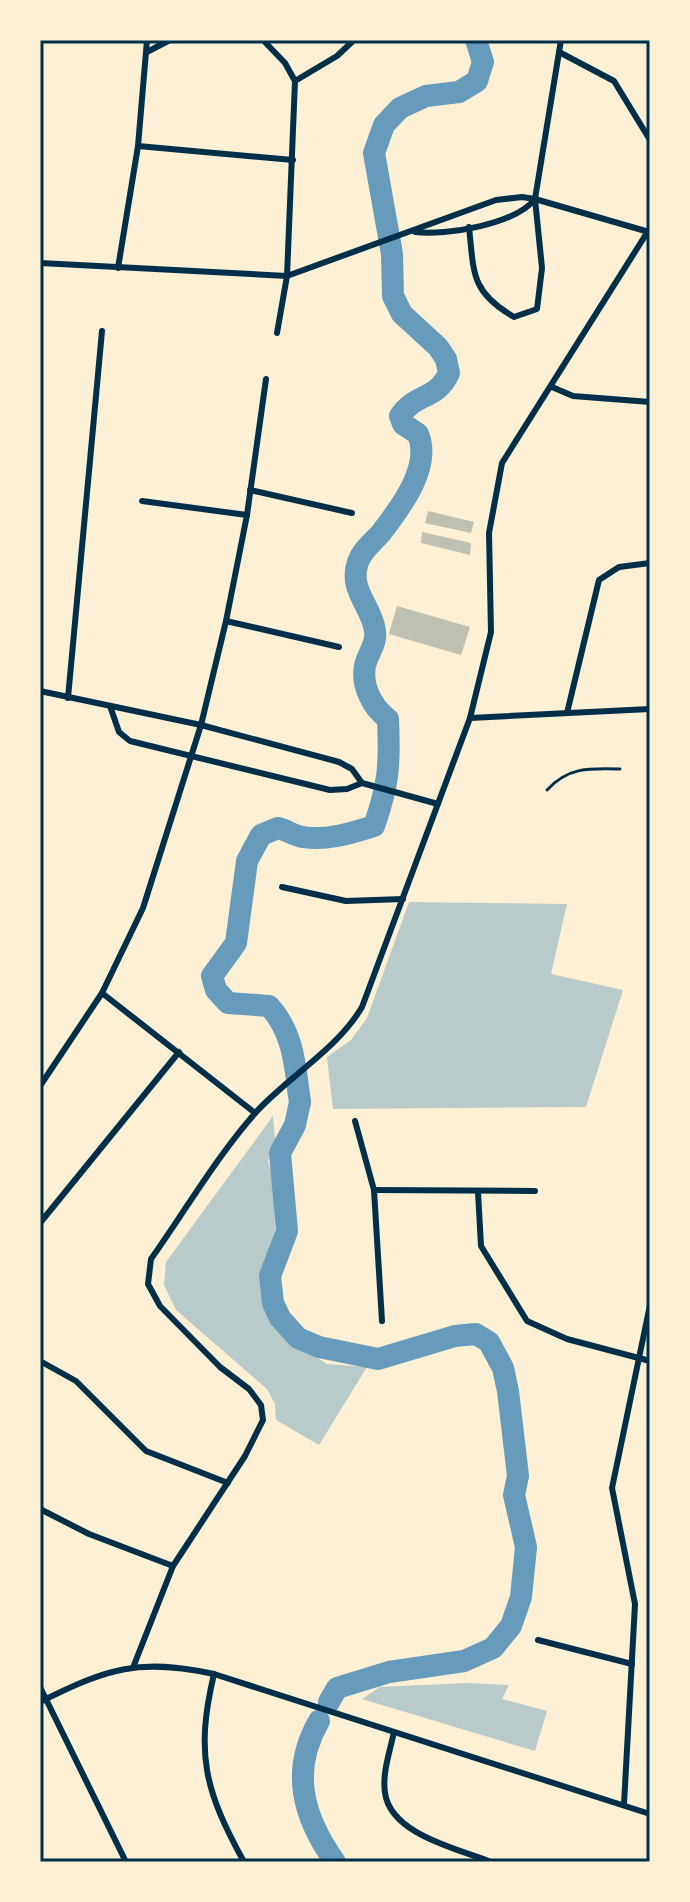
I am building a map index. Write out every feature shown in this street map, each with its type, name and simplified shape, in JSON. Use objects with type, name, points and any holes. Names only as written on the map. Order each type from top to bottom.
[{"type":"street","points":[[118,268],[138,146],[147,40]]},
{"type":"street","points":[[147,52],[170,40]]},
{"type":"street","points":[[263,40],[285,63],[295,81],[287,276],[277,333]]},
{"type":"street","points":[[295,81],[337,56],[354,40]]},
{"type":"street","points":[[469,227],[475,282],[489,301],[514,317],[537,309],[542,268],[535,199],[561,40]]},
{"type":"street","points":[[559,52],[614,81],[650,140]]},
{"type":"street","points":[[138,146],[293,160]]},
{"type":"street","points":[[40,263],[287,276],[496,200],[522,197],[649,230],[502,463],[489,545],[491,632],[470,718],[362,1007],[346,1030],[287,1080],[255,1113],[151,1259],[148,1284],[160,1306],[220,1367],[249,1389],[261,1405],[263,1420],[228,1483],[173,1566],[134,1665]]},
{"type":"street","points":[[414,232],[428,234],[469,227],[526,211],[535,199]]},
{"type":"street","points":[[68,698],[102,331]]},
{"type":"street","points":[[40,1086],[102,993],[143,908],[201,725],[226,621],[247,515],[266,379]]},
{"type":"street","points":[[552,387],[573,396],[650,402]]},
{"type":"street","points":[[250,490],[352,513]]},
{"type":"street","points":[[142,501],[247,515]]},
{"type":"street","points":[[567,713],[599,580],[619,567],[650,563]]},
{"type":"street","points":[[226,621],[339,647]]},
{"type":"street","points":[[40,691],[201,725],[339,762],[352,769],[362,783]]},
{"type":"street","points":[[110,706],[119,732],[130,741],[330,790],[347,789],[362,783],[438,804]]},
{"type":"street","points":[[470,718],[650,709]]},
{"type":"street","points":[[282,887],[346,901],[403,899]]},
{"type":"street","points":[[102,993],[255,1113]]},
{"type":"street","points":[[40,1223],[179,1052]]},
{"type":"street","points":[[355,1121],[374,1190],[382,1321]]},
{"type":"street","points":[[374,1190],[535,1191]]},
{"type":"street","points":[[478,1192],[481,1246],[527,1321],[567,1339],[650,1361]]},
{"type":"street","points":[[624,1804],[635,1604],[612,1488],[636,1359],[650,1305]]},
{"type":"street","points":[[40,1361],[76,1381],[146,1451],[228,1483]]},
{"type":"street","points":[[40,1521],[43,1510],[89,1534],[173,1566]]},
{"type":"street","points":[[538,1640],[632,1664]]},
{"type":"street","points":[[42,1700],[105,1673],[134,1665],[185,1668],[214,1674],[650,1814]]},
{"type":"street","points":[[214,1674],[205,1714],[204,1759],[215,1810],[244,1862]]},
{"type":"street","points":[[40,1687],[42,1700],[126,1862]]},
{"type":"street","points":[[394,1732],[384,1777],[385,1797],[394,1815],[412,1830],[491,1862]]},
{"type":"lane","points":[[547,790],[559,776],[576,770],[620,769]]},
{"type":"shaded area","points":[[409,902],[567,904],[551,974],[623,990],[586,1107],[333,1109],[327,1057],[351,1040],[367,1018]]},
{"type":"shaded area","points":[[273,1116],[275,1140],[268,1161],[273,1177],[275,1229],[260,1282],[268,1311],[297,1345],[327,1364],[367,1367],[319,1445],[276,1420],[275,1404],[267,1389],[176,1310],[164,1285],[166,1262]]},
{"type":"shaded area","points":[[467,1683],[509,1685],[502,1699],[547,1711],[535,1751],[362,1699],[380,1687]]},
{"type":"building","points":[[428,511],[474,522],[471,533],[425,523]]},
{"type":"building","points":[[422,532],[471,543],[470,555],[421,543]]},
{"type":"building","points":[[397,606],[470,627],[461,655],[389,634]]},
{"type":"waterway","points":[[298,1089],[300,1102],[292,1051],[277,1016],[269,1006],[228,1003],[216,990],[212,976],[236,943],[247,861],[261,835],[278,828],[300,836],[321,838],[374,826],[383,798],[388,761],[388,719],[373,703],[365,681],[365,666],[375,641],[375,631],[358,590],[356,572],[362,554],[397,512],[412,486],[421,460],[418,434],[403,424],[400,416],[412,403],[438,388],[449,373],[446,359],[438,347],[402,314],[393,296],[392,254],[374,153],[384,125],[400,108],[426,96],[459,92],[477,81],[483,62],[476,40]]},
{"type":"waterway","points":[[300,1102],[295,1125],[280,1153],[287,1231],[270,1276],[273,1303],[280,1318],[298,1338],[319,1347],[378,1359],[455,1336],[476,1334],[489,1342],[503,1368],[508,1391],[518,1476],[514,1495],[526,1547],[521,1597],[511,1626],[493,1648],[464,1661],[389,1672],[337,1688],[329,1702]]},
{"type":"waterway","points":[[319,1721],[305,1758],[304,1793],[315,1828],[335,1862]]}]
